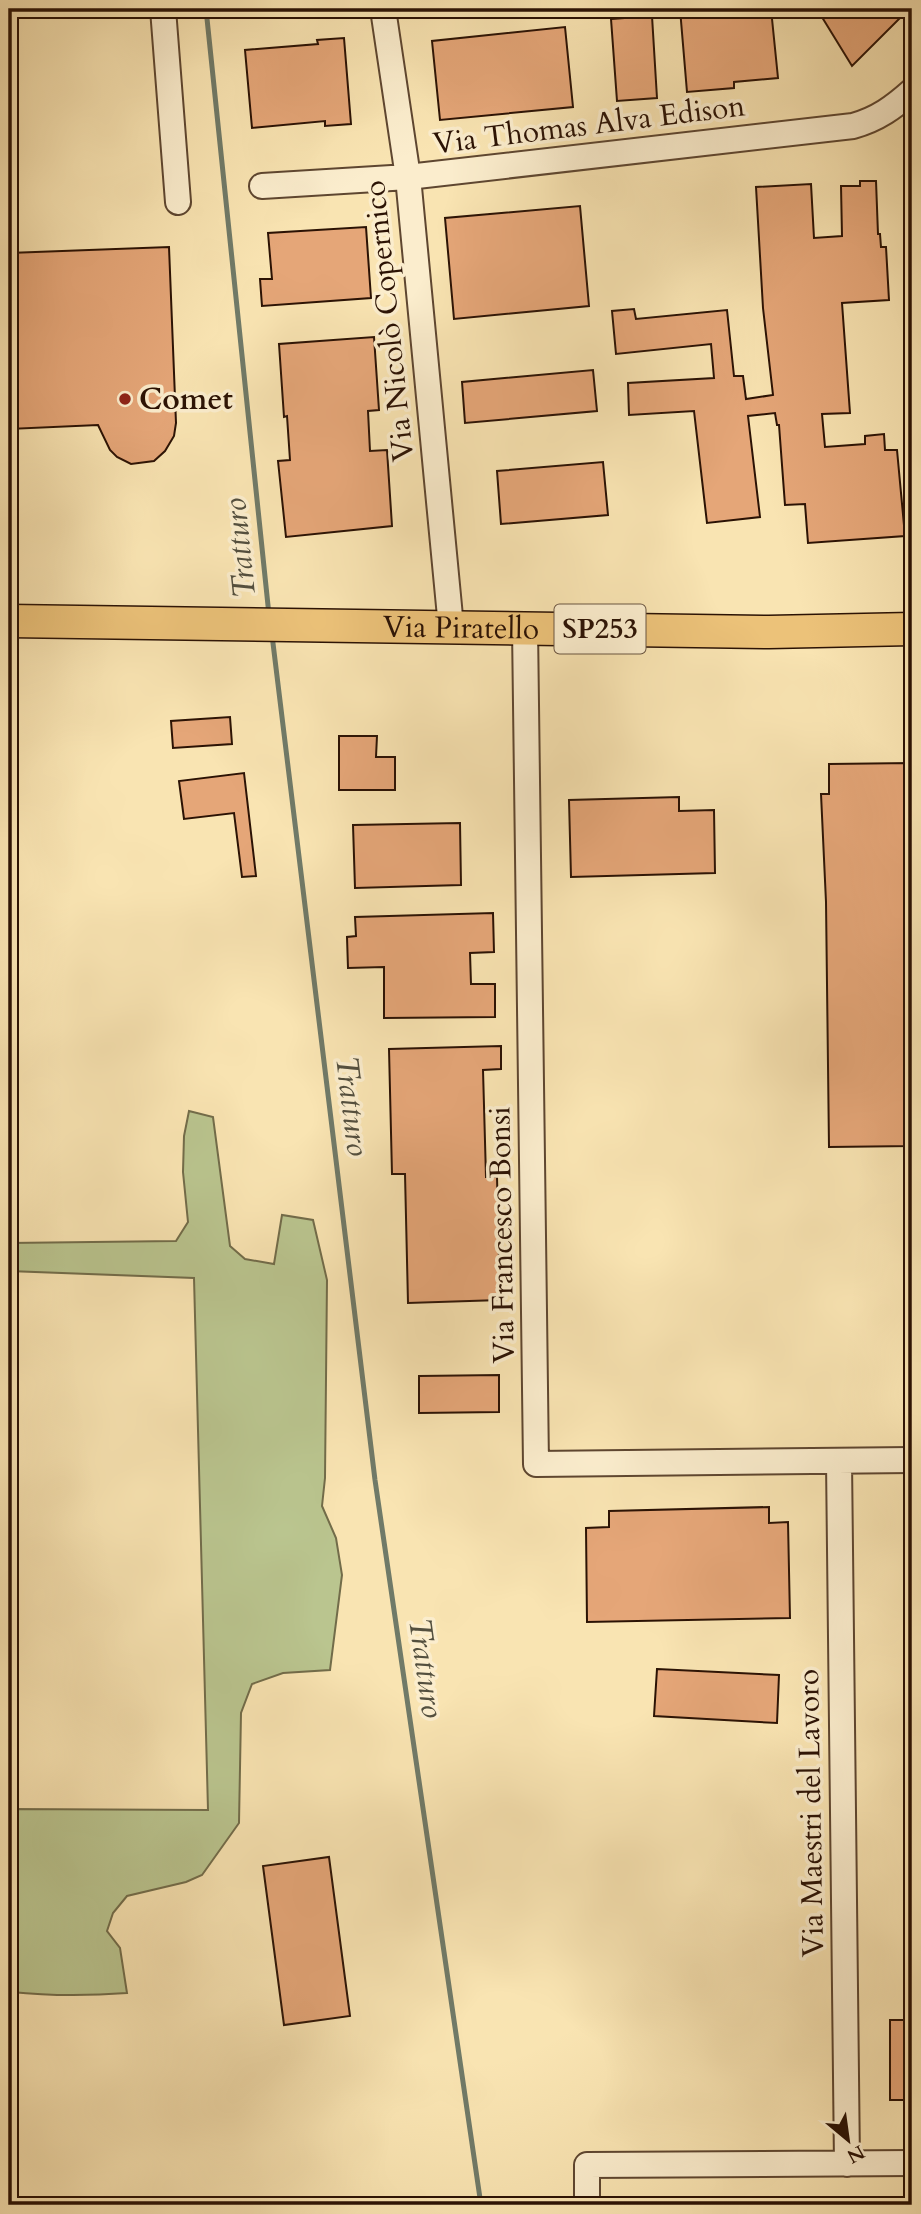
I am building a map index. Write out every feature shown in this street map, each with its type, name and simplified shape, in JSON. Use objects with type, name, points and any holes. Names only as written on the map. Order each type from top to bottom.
[{"type":"main road","name":"Via Piratello","points":[[9,621],[769,632],[912,629]]},
{"type":"street","points":[[163,9],[178,202]]},
{"type":"street","name":"Via Nicolò Copernico","points":[[383,9],[408,177],[451,627]]},
{"type":"street","name":"Via Thomas Alva Edison","points":[[262,186],[408,177],[853,126],[890,111],[912,91]]},
{"type":"street","name":"Via Francesco Bonsi","points":[[525,628],[536,1464],[912,1460]]},
{"type":"street","name":"Via Maestri del Lavoro","points":[[839,1461],[847,2164]]},
{"type":"street","points":[[587,2205],[587,2165],[912,2163]]},
{"type":"green space","points":[[189,1111],[213,1117],[230,1246],[245,1259],[274,1264],[282,1215],[313,1220],[327,1280],[325,1478],[322,1506],[336,1538],[342,1575],[330,1670],[283,1673],[252,1684],[241,1713],[239,1823],[202,1875],[186,1882],[127,1896],[113,1913],[107,1931],[120,1948],[127,1993],[69,1995],[11,1992],[9,1943],[17,1934],[9,1909],[9,1809],[208,1810],[194,1278],[9,1271],[9,1243],[176,1241],[188,1222],[183,1172],[184,1136]]},
{"type":"building","points":[[680,9],[771,9],[778,78],[734,82],[734,88],[687,92]]},
{"type":"building","points":[[817,9],[909,9],[852,66]]},
{"type":"building","points":[[652,16],[657,98],[617,101],[611,19]]},
{"type":"building","points":[[565,27],[573,107],[440,120],[432,41]]},
{"type":"building","points":[[344,38],[351,124],[325,126],[325,121],[252,128],[245,50],[318,44],[317,40]]},
{"type":"building","points":[[860,181],[876,181],[878,234],[881,247],[886,247],[889,300],[842,303],[850,413],[822,414],[825,447],[865,444],[865,436],[884,434],[885,450],[897,450],[905,536],[808,543],[805,504],[785,505],[779,425],[775,413],[748,416],[760,517],[707,523],[694,411],[629,415],[628,383],[714,378],[711,344],[616,354],[612,311],[634,309],[636,319],[727,310],[734,376],[743,376],[746,399],[773,395],[763,308],[756,187],[811,184],[814,238],[842,236],[841,186],[860,186]]},
{"type":"building","points":[[580,206],[589,306],[454,319],[445,218]]},
{"type":"building","points":[[366,227],[371,298],[262,306],[260,279],[272,279],[268,233]]},
{"type":"building","points":[[169,247],[176,423],[174,436],[165,451],[154,461],[131,464],[110,450],[98,425],[9,429],[9,253]]},
{"type":"building","points":[[374,337],[379,410],[368,411],[370,451],[387,450],[392,526],[286,537],[278,461],[290,460],[279,344]]},
{"type":"building","points":[[593,370],[597,411],[465,423],[462,382]]},
{"type":"building","points":[[603,462],[608,515],[501,524],[497,471]]},
{"type":"building","points":[[230,717],[232,744],[173,748],[171,721]]},
{"type":"building","points":[[339,736],[377,736],[376,757],[395,757],[395,790],[339,790]]},
{"type":"building","points":[[912,763],[912,1146],[829,1147],[826,902],[821,794],[829,794],[829,764]]},
{"type":"building","points":[[244,773],[256,876],[242,877],[234,813],[184,819],[179,781]]},
{"type":"building","points":[[679,797],[679,811],[714,810],[715,873],[571,877],[569,800]]},
{"type":"building","points":[[460,823],[461,885],[355,888],[353,825]]},
{"type":"building","points":[[493,913],[494,952],[470,953],[471,984],[495,984],[495,1017],[384,1018],[384,967],[348,968],[347,937],[356,936],[355,917]]},
{"type":"building","points":[[501,1046],[501,1069],[483,1070],[486,1177],[497,1177],[500,1300],[408,1303],[405,1174],[392,1174],[389,1049]]},
{"type":"building","points":[[499,1375],[499,1412],[419,1413],[419,1376]]},
{"type":"building","points":[[769,1507],[769,1523],[788,1522],[790,1618],[587,1622],[586,1528],[609,1527],[609,1511]]},
{"type":"building","points":[[657,1669],[779,1675],[777,1723],[654,1716]]},
{"type":"building","points":[[329,1857],[350,2016],[284,2025],[263,1866]]},
{"type":"building","points":[[890,2020],[912,2020],[912,2100],[890,2100]]},
{"type":"waterway","name":"Tratturo","points":[[206,9],[269,615]]},
{"type":"waterway","name":"Tratturo","points":[[272,635],[375,1480],[481,2205]]},
{"type":"place","name":"Comet","points":[[125,399]]}]
